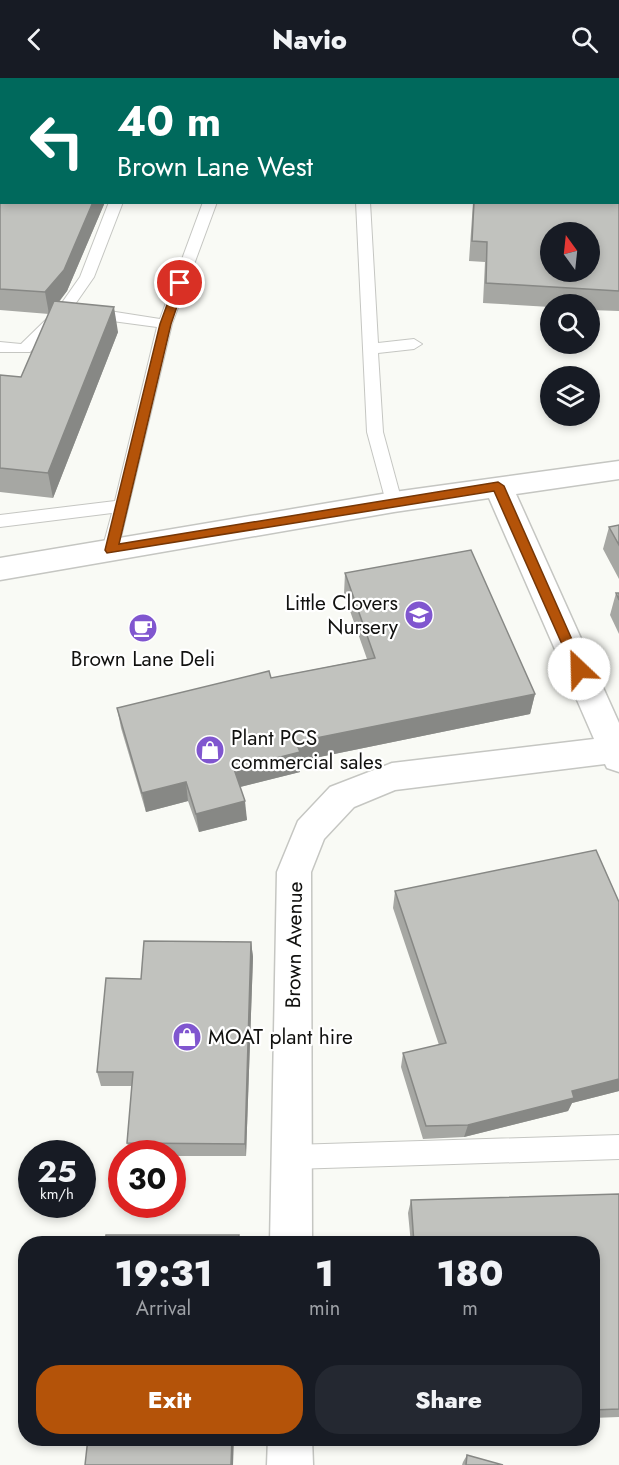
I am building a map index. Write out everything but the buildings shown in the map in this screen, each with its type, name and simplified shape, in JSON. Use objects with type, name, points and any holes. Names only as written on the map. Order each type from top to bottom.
[{"type":"street","points":[[0,569],[394,502],[619,470]]},
{"type":"street","points":[[498,486],[617,755]]},
{"type":"street","name":"Brown Avenue","points":[[291,1236],[294,873],[310,831],[342,797],[392,777],[617,755]]},
{"type":"street","points":[[290,1446],[290,1465]]},
{"type":"lane","points":[[0,347],[25,349],[64,310],[87,277],[115,204]]},
{"type":"lane","points":[[111,550],[165,324],[209,204]]},
{"type":"lane","points":[[363,204],[375,432],[394,502]]},
{"type":"lane","points":[[64,310],[165,324]]},
{"type":"lane","points":[[371,349],[414,344]]},
{"type":"lane","points":[[0,521],[122,506]]},
{"type":"lane","points":[[292,1157],[619,1147]]},
{"type":"place","name":"Little Clovers Nursery","points":[[419,615]]},
{"type":"place","name":"Brown Lane Deli","points":[[143,628]]},
{"type":"place","name":"Plant PCS commercial sales","points":[[210,750]]},
{"type":"place","name":"MOAT plant hire","points":[[187,1037]]},
{"type":"route","points":[[180,283],[165,324],[111,550],[498,486],[579,669]]}]
